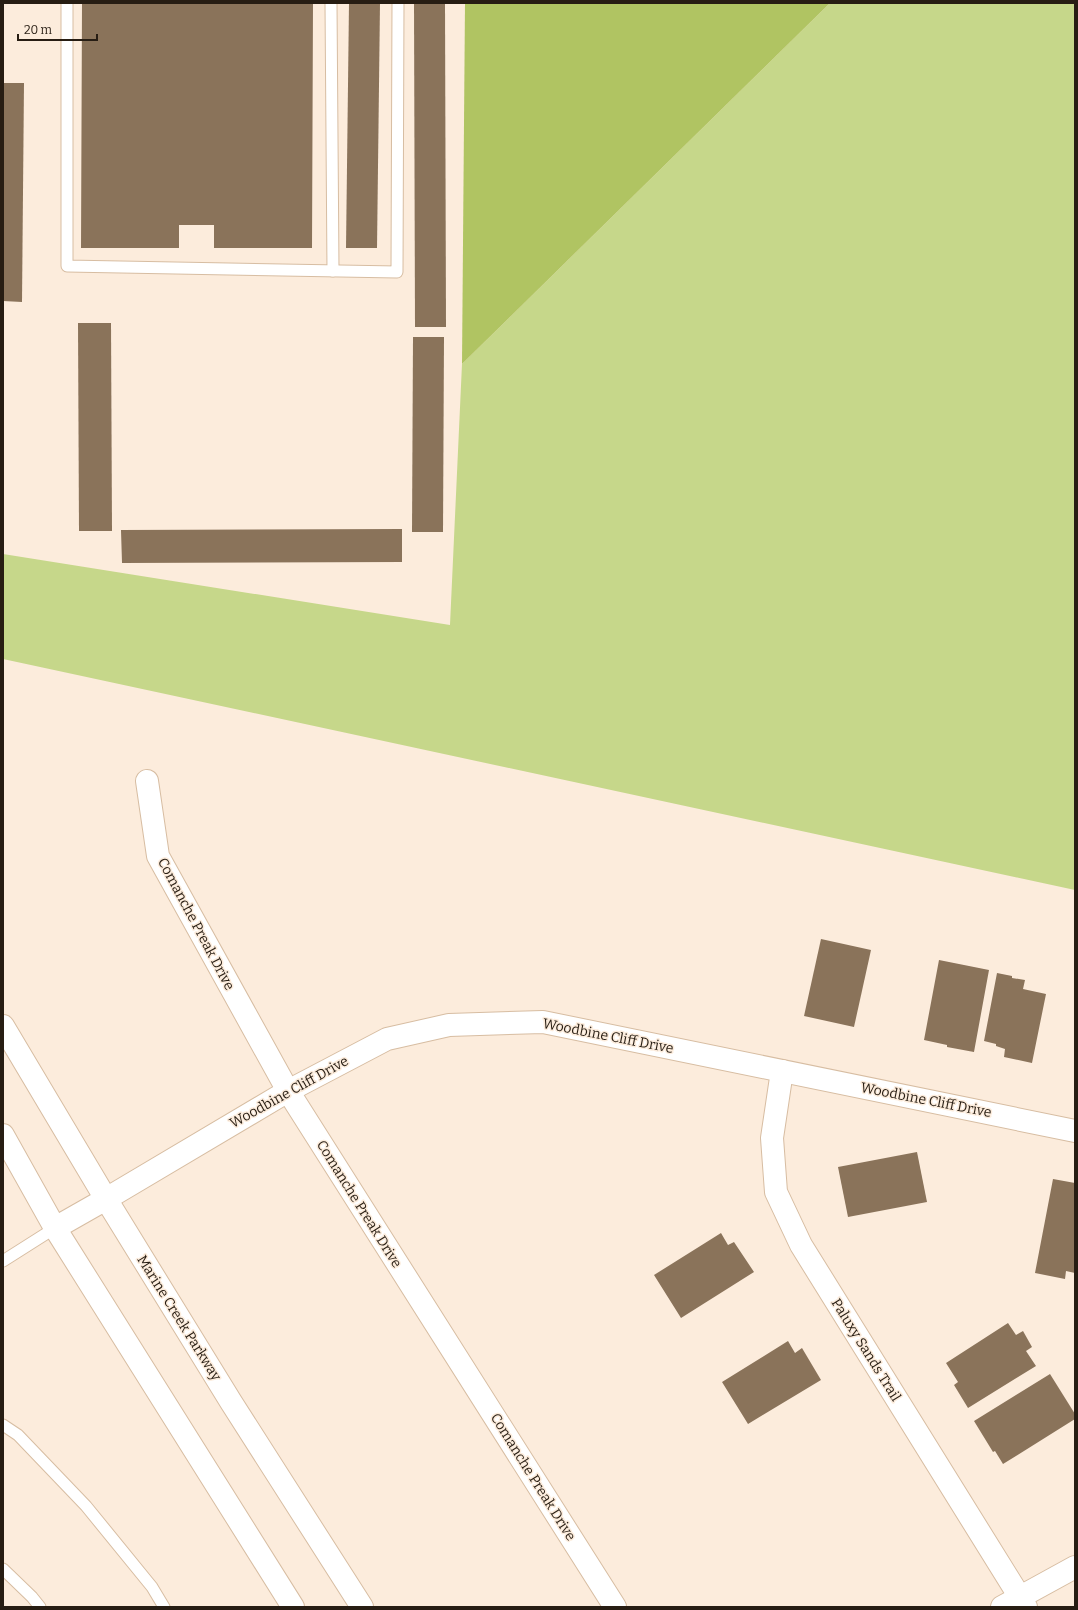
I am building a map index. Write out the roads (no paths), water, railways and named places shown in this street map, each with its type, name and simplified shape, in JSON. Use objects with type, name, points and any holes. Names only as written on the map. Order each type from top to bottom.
[{"type":"street","name":"Comanche Preak Drive","points":[[146,781],[158,856],[288,1091],[615,1607]]},
{"type":"street","name":"Woodbine Cliff Drive","points":[[56,1228],[288,1091],[387,1039],[449,1025],[543,1022],[1075,1131]]},
{"type":"street","name":"Marine Creek Parkway","points":[[3,1026],[106,1199],[231,1402],[362,1607]]},
{"type":"street","name":"Paluxy Sands Trail","points":[[782,1071],[772,1138],[776,1192],[801,1245],[1016,1604]]},
{"type":"street","points":[[3,1135],[56,1228],[293,1607]]},
{"type":"street","points":[[1016,1604],[1075,1567]]},
{"type":"lane","points":[[67,3],[67,266],[397,272],[398,3]]},
{"type":"lane","points":[[331,3],[333,271]]},
{"type":"lane","points":[[3,1261],[56,1228]]},
{"type":"lane","points":[[3,1425],[18,1435],[86,1506],[152,1587],[164,1607]]},
{"type":"lane","points":[[3,1569],[32,1597],[40,1607]]}]
